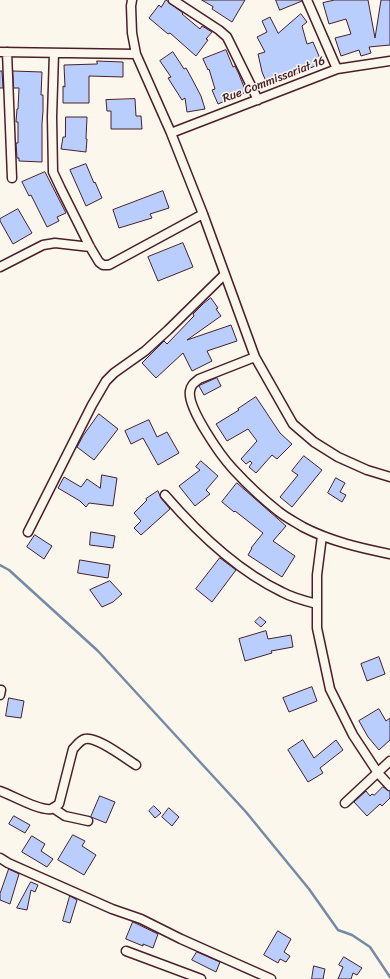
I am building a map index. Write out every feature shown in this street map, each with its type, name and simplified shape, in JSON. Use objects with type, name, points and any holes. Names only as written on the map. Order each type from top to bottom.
[{"type":"street","points":[[132,0],[132,33],[136,54],[171,133],[203,214],[224,276],[255,357],[293,424],[314,442],[338,458],[367,470],[390,477]]},
{"type":"street","points":[[172,0],[219,30],[227,37],[258,100]]},
{"type":"street","points":[[307,0],[337,69]]},
{"type":"street","points":[[12,178],[4,52],[136,54]]},
{"type":"street","points":[[54,53],[52,116],[53,172],[60,189],[99,262],[103,265],[109,265],[203,214]]},
{"type":"street","name":"Rue Commissariat 16","points":[[171,133],[337,69],[390,61]]},
{"type":"street","points":[[0,267],[43,245],[55,243],[90,247]]},
{"type":"street","points":[[28,532],[92,404],[106,381],[114,373],[145,351],[224,276]]},
{"type":"street","points":[[255,357],[199,379],[192,385],[190,393],[192,406],[199,421],[232,469],[278,511],[322,536],[364,549],[390,554]]},
{"type":"street","points":[[165,495],[188,522],[252,575],[282,592],[317,604]]},
{"type":"street","points":[[322,536],[317,575],[317,628],[330,689],[352,735],[378,773],[390,786]]},
{"type":"street","points":[[0,790],[29,803],[48,809],[53,808],[59,804],[73,749],[85,739],[96,740],[136,765]]},
{"type":"street","points":[[345,803],[390,761]]},
{"type":"street","points":[[53,808],[65,816],[88,821]]},
{"type":"street","points":[[0,858],[8,863],[112,909],[141,919],[181,939],[221,956],[258,977],[271,979]]},
{"type":"street","points":[[126,951],[200,979]]},
{"type":"building","points":[[166,0],[200,29],[202,26],[212,32],[196,56],[170,33],[168,34],[149,18],[159,5],[161,7]]},
{"type":"building","points":[[202,0],[245,0],[232,22],[212,9],[213,7]]},
{"type":"building","points":[[276,0],[302,0],[302,1],[280,10]]},
{"type":"building","points":[[335,0],[368,0],[375,38],[381,0],[390,0],[390,45],[369,47],[371,53],[361,56],[359,50],[341,56],[335,38],[351,34],[346,19],[329,24],[323,3]]},
{"type":"building","points":[[301,14],[307,22],[302,26],[307,44],[313,42],[322,63],[268,86],[262,72],[258,54],[265,52],[257,37],[267,32],[262,21],[270,17],[278,33]]},
{"type":"building","points":[[226,50],[233,67],[235,66],[238,72],[246,92],[218,104],[212,90],[215,89],[209,69],[208,70],[203,59]]},
{"type":"building","points":[[173,52],[184,69],[186,68],[201,96],[205,109],[187,112],[185,98],[182,100],[168,78],[171,77],[160,61]]},
{"type":"building","points":[[97,61],[123,62],[123,77],[89,76],[89,103],[63,103],[63,86],[65,87],[64,65],[97,64]]},
{"type":"building","points":[[0,71],[2,71],[3,88],[0,88]]},
{"type":"building","points":[[13,71],[42,72],[42,162],[19,161],[19,158],[17,158],[16,143],[18,143],[18,122],[16,122],[19,88],[14,88]]},
{"type":"building","points":[[135,99],[136,116],[141,116],[142,129],[111,129],[111,111],[107,111],[106,100]]},
{"type":"building","points":[[66,117],[87,117],[86,152],[61,149],[63,137],[65,137]]},
{"type":"building","points":[[86,164],[102,198],[86,206],[70,170]]},
{"type":"building","points":[[45,172],[66,213],[57,217],[59,221],[47,227],[31,195],[29,196],[22,182]]},
{"type":"building","points":[[163,191],[169,208],[150,214],[152,218],[119,228],[113,210]]},
{"type":"building","points":[[18,209],[32,233],[13,244],[0,219]]},
{"type":"building","points":[[183,243],[193,267],[158,281],[148,257]]},
{"type":"building","points":[[211,298],[218,308],[216,309],[221,316],[187,340],[231,325],[237,341],[207,351],[212,361],[192,371],[183,353],[156,378],[142,363],[164,341],[167,344],[194,316],[193,314]]},
{"type":"building","points":[[217,378],[221,386],[204,395],[199,386]]},
{"type":"building","points":[[256,397],[280,433],[292,444],[277,459],[272,455],[256,473],[249,467],[252,463],[250,461],[246,464],[241,459],[257,441],[248,429],[227,441],[216,424],[239,410],[238,409]]},
{"type":"building","points":[[99,414],[118,429],[94,460],[77,447]]},
{"type":"building","points":[[149,420],[157,437],[167,432],[179,453],[158,465],[143,438],[131,444],[125,431]]},
{"type":"building","points":[[304,456],[322,470],[292,507],[280,497],[298,475],[292,471]]},
{"type":"building","points":[[201,461],[218,476],[206,490],[210,494],[195,506],[179,486],[200,470],[196,467]]},
{"type":"building","points":[[102,475],[117,478],[113,506],[89,503],[86,507],[80,501],[58,488],[64,477],[81,487],[87,479],[100,488]]},
{"type":"building","points":[[336,478],[345,483],[340,492],[346,495],[342,502],[328,493]]},
{"type":"building","points":[[237,483],[286,526],[273,541],[295,556],[282,577],[248,555],[251,548],[263,533],[222,502]]},
{"type":"building","points":[[158,491],[161,498],[170,509],[141,535],[134,528],[141,521],[134,513],[147,500],[146,499]]},
{"type":"building","points":[[91,532],[115,536],[113,548],[90,545]]},
{"type":"building","points":[[35,535],[52,546],[44,559],[27,547]]},
{"type":"building","points":[[220,558],[236,570],[212,602],[196,589]]},
{"type":"building","points":[[80,560],[110,565],[108,578],[78,573]]},
{"type":"building","points":[[110,581],[122,594],[113,602],[102,607],[90,590]]},
{"type":"building","points":[[260,617],[266,622],[261,627],[255,622]]},
{"type":"building","points":[[266,631],[268,639],[291,635],[293,647],[271,651],[272,653],[245,661],[239,639]]},
{"type":"building","points":[[379,657],[385,674],[367,681],[361,664]]},
{"type":"building","points":[[312,687],[317,701],[289,712],[283,698]]},
{"type":"building","points":[[9,698],[24,701],[21,718],[6,716]]},
{"type":"building","points":[[379,709],[386,721],[390,718],[390,740],[379,750],[368,737],[359,721]]},
{"type":"building","points":[[303,740],[314,758],[336,740],[343,750],[320,768],[323,773],[308,782],[288,750]]},
{"type":"building","points":[[383,787],[390,791],[390,798],[382,806],[380,804],[367,816],[354,802],[366,791],[370,796],[372,794],[374,795]]},
{"type":"building","points":[[100,796],[115,802],[106,823],[91,817]]},
{"type":"building","points":[[154,806],[161,813],[155,818],[149,811]]},
{"type":"building","points":[[169,808],[179,817],[172,826],[162,817]]},
{"type":"building","points":[[14,816],[30,825],[25,833],[9,824]]},
{"type":"building","points":[[73,835],[85,841],[82,846],[96,855],[84,875],[58,860]]},
{"type":"building","points":[[32,836],[45,844],[41,851],[53,859],[47,867],[22,852]]},
{"type":"building","points":[[9,869],[19,874],[10,904],[0,900],[0,894]]},
{"type":"building","points":[[31,882],[38,885],[35,892],[31,890],[27,910],[17,908]]},
{"type":"building","points":[[70,896],[77,900],[70,923],[63,921]]},
{"type":"building","points":[[133,922],[158,934],[153,948],[143,944],[143,946],[126,939]]},
{"type":"building","points":[[278,931],[291,939],[284,952],[290,956],[286,962],[280,959],[278,963],[264,955]]},
{"type":"building","points":[[197,952],[220,962],[216,972],[192,960]]},
{"type":"building","points":[[344,957],[362,968],[357,975],[353,973],[351,979],[338,979],[343,967],[339,965]]},
{"type":"building","points":[[314,966],[325,969],[323,979],[312,979]]},
{"type":"waterway","points":[[0,565],[9,570],[98,651],[246,812],[309,889],[338,930],[352,935],[370,947],[390,977]]}]
